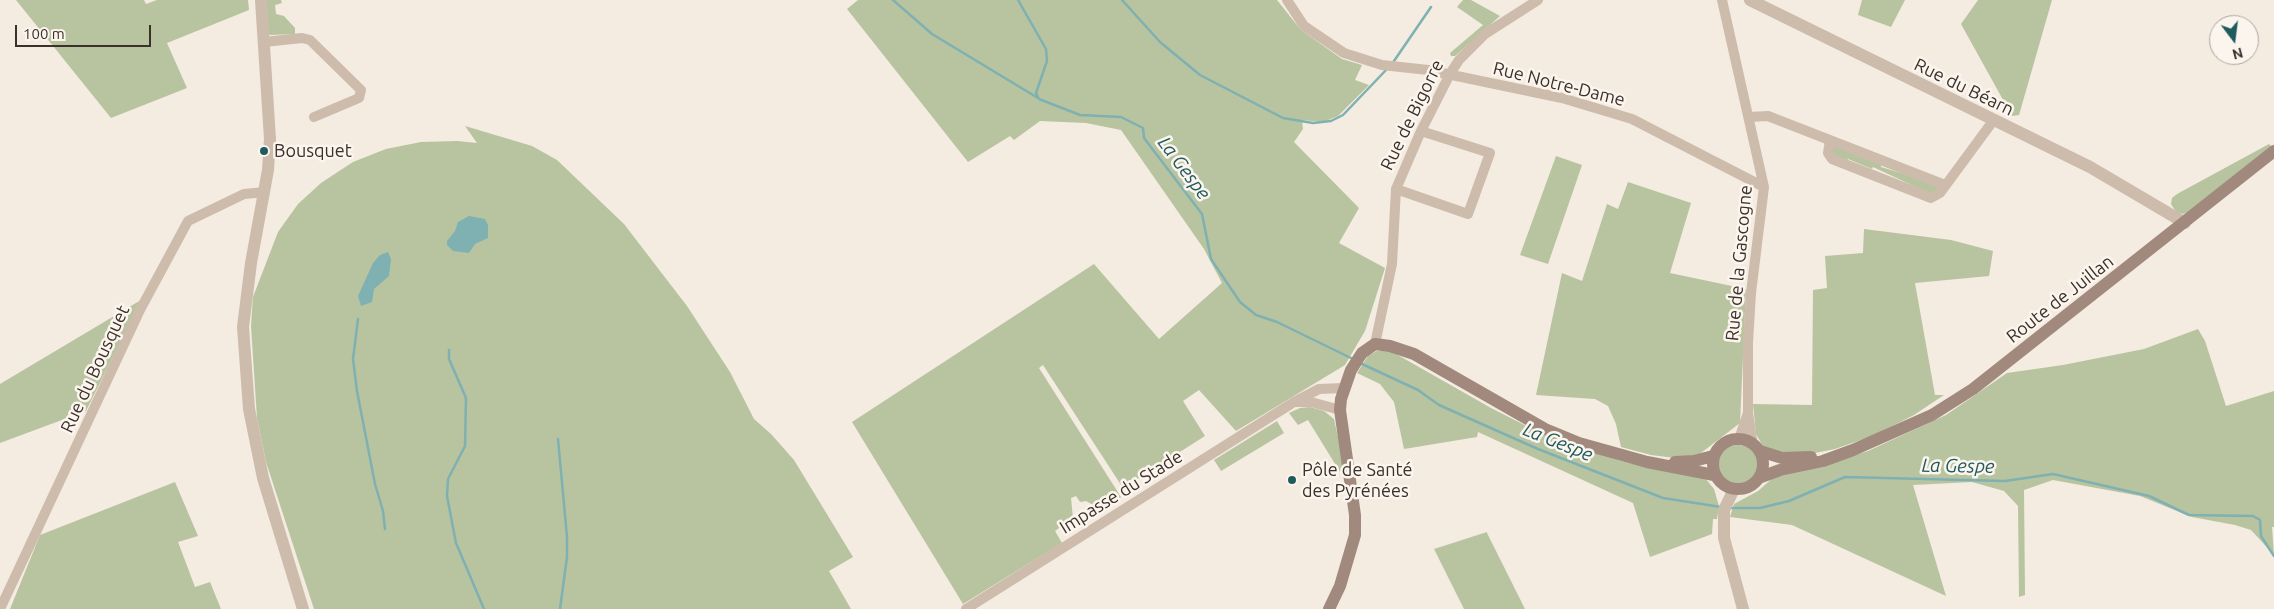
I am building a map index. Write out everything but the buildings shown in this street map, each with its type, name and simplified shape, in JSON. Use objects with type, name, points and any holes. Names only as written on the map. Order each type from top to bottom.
[{"type":"main road","name":"Route de Juillan","points":[[1761,477],[1780,470],[1823,461],[1853,450],[1932,414],[1972,389],[2274,152]]},
{"type":"main road","points":[[1329,609],[1340,586],[1355,534],[1355,514],[1340,410],[1344,388],[1351,370],[1362,353],[1375,344],[1390,346],[1414,354],[1545,429],[1579,443],[1647,462],[1714,475]]},
{"type":"main road","points":[[1739,439],[1757,448],[1763,460],[1761,477],[1749,487],[1734,490],[1720,483],[1714,475],[1712,466],[1713,456],[1722,444],[1739,439]]},
{"type":"main road","name":"Route de Juillan","points":[[1757,448],[1782,458],[1806,458],[1853,450]]},
{"type":"main road","points":[[1647,462],[1694,461],[1713,456]]},
{"type":"street","points":[[261,0],[270,140],[265,192],[243,327],[249,409],[263,478],[302,606]]},
{"type":"street","name":"Rue Notre-Dame","points":[[1287,0],[1304,26],[1344,53],[1382,66],[1450,74],[1562,98],[1632,119],[1764,187]]},
{"type":"street","name":"Rue de Bigorre","points":[[1375,344],[1392,264],[1396,189],[1422,131],[1450,74],[1459,60],[1485,34],[1538,0]]},
{"type":"street","name":"Rue de la Gascogne","points":[[1722,0],[1764,187],[1750,301],[1748,343],[1748,413],[1757,448]]},
{"type":"street","name":"Rue du Béarn","points":[[1750,0],[2090,167],[2185,223]]},
{"type":"street","points":[[264,42],[302,38],[310,40],[361,90],[359,98],[314,118]]},
{"type":"street","points":[[1749,117],[1768,116],[1945,185]]},
{"type":"street","points":[[1830,140],[1828,153],[1832,159],[1931,198],[1937,196],[1993,121]]},
{"type":"street","points":[[1396,189],[1468,214],[1490,154],[1422,131]]},
{"type":"street","name":"Rue du Bousquet","points":[[0,609],[140,310],[188,221],[244,194],[265,192]]},
{"type":"street","name":"Impasse du Stade","points":[[966,609],[1294,402],[1319,390],[1344,388]]},
{"type":"street","points":[[1294,402],[1311,402],[1340,410]]},
{"type":"street","name":"Rue de la Gascogne","points":[[1739,439],[1748,413]]},
{"type":"street","points":[[1734,490],[1724,511],[1724,538],[1743,609]]},
{"type":"green space","points":[[16,0],[144,0],[146,4],[157,0],[248,0],[249,10],[167,43],[187,88],[111,118]]},
{"type":"green space","points":[[265,0],[281,0],[282,3],[275,5],[276,14],[284,16],[295,28],[295,34],[270,35],[267,32]]},
{"type":"green space","points":[[858,0],[1277,0],[1301,30],[1342,59],[1362,65],[1355,80],[1369,85],[1338,116],[1323,122],[1302,120],[1303,129],[1294,142],[1359,208],[1339,243],[1385,268],[1365,331],[1345,365],[1236,431],[1199,390],[1183,401],[1205,436],[1123,488],[1043,365],[1039,368],[1121,497],[1109,506],[1099,508],[1086,501],[1080,502],[1076,496],[1071,498],[1073,518],[1055,531],[1062,543],[963,604],[852,422],[1094,264],[1159,339],[1222,283],[1204,249],[1121,130],[1086,123],[1040,121],[1014,140],[1010,136],[968,162],[847,9]]},
{"type":"green space","points":[[1463,0],[1471,0],[1500,16],[1455,56],[1451,56],[1450,53],[1483,25],[1457,7]]},
{"type":"green space","points":[[1862,0],[1905,0],[1891,27],[1858,15]]},
{"type":"green space","points":[[1978,0],[2052,0],[2019,115],[2012,116],[1961,24]]},
{"type":"green space","points":[[465,126],[532,146],[557,160],[624,224],[687,306],[730,372],[754,419],[771,434],[794,460],[853,557],[829,571],[851,609],[314,609],[266,462],[257,418],[251,326],[253,297],[278,232],[298,204],[321,183],[353,162],[386,149],[421,142],[457,141],[477,143]]},
{"type":"green space","points":[[2269,144],[2271,146],[2188,212],[2183,214],[2176,212],[2171,204],[2172,198],[2177,194]]},
{"type":"green space","points":[[1834,145],[1881,164],[1881,167],[1937,184],[1938,188],[1933,195],[1873,167],[1872,169],[1848,159],[1846,162],[1833,157],[1831,149]]},
{"type":"green space","points":[[1556,156],[1582,165],[1548,264],[1520,255]]},
{"type":"green space","points":[[1628,182],[1691,203],[1670,273],[1746,289],[1740,423],[1697,456],[1683,459],[1651,455],[1621,447],[1616,424],[1608,406],[1595,399],[1536,395],[1562,273],[1582,281],[1607,204],[1618,209]]},
{"type":"green space","points":[[1864,229],[1951,240],[1993,251],[1989,276],[1915,283],[1935,395],[1944,395],[1914,415],[1875,435],[1835,449],[1815,453],[1785,454],[1764,448],[1756,434],[1753,404],[1812,405],[1813,290],[1827,288],[1825,256],[1863,253]]},
{"type":"green space","points":[[141,300],[86,411],[0,443],[0,384]]},
{"type":"green space","points":[[2198,329],[2205,341],[2226,406],[2274,391],[2274,527],[2272,527],[2274,555],[2251,530],[2192,517],[2140,496],[2053,480],[2024,490],[2025,595],[2019,597],[2018,506],[2004,491],[1972,482],[1913,485],[1946,596],[1792,525],[1730,517],[1734,504],[1758,491],[1774,477],[1868,451],[1946,415],[2007,373],[2063,365],[2144,349]]},
{"type":"green space","points":[[1389,350],[1491,408],[1560,443],[1628,463],[1705,478],[1714,489],[1719,506],[1717,519],[1713,519],[1712,534],[1650,557],[1633,503],[1478,432],[1477,437],[1404,449],[1394,402],[1380,384],[1357,373],[1368,356],[1377,351]]},
{"type":"green space","points":[[1310,407],[1324,411],[1334,419],[1345,469],[1340,472],[1308,420],[1298,425],[1289,413],[1300,408]]},
{"type":"green space","points":[[1277,421],[1284,433],[1221,471],[1214,460]]},
{"type":"green space","points":[[1742,445],[1749,448],[1755,454],[1758,465],[1757,473],[1749,482],[1742,485],[1734,485],[1727,482],[1719,473],[1718,461],[1721,454],[1730,446]]},
{"type":"green space","points":[[175,482],[198,536],[178,542],[195,587],[210,582],[221,609],[10,609],[40,535]]},
{"type":"green space","points":[[1487,532],[1525,609],[1464,609],[1434,549]]},
{"type":"water","points":[[469,216],[485,219],[488,225],[488,238],[475,244],[469,253],[453,251],[447,245],[447,241],[455,231],[458,222]]},
{"type":"water","points":[[388,252],[391,259],[389,276],[374,289],[372,302],[361,306],[358,296],[373,263],[380,255]]},
{"type":"waterway","points":[[893,0],[932,34],[1038,98]]},
{"type":"waterway","name":"La Gespe","points":[[1018,0],[1046,49],[1047,61],[1036,93],[1039,99],[1080,115],[1121,117],[1143,128],[1144,138],[1202,214],[1211,259],[1240,302],[1256,315],[1277,322],[1353,359]]},
{"type":"waterway","points":[[1122,0],[1160,42],[1200,75],[1283,118],[1313,123],[1331,121],[1343,115],[1387,69]]},
{"type":"waterway","points":[[1394,61],[1431,7]]},
{"type":"waterway","points":[[358,319],[353,359],[357,391],[375,484],[383,511],[385,529]]},
{"type":"waterway","points":[[449,350],[449,359],[466,398],[465,446],[448,479],[447,496],[456,543],[484,609]]},
{"type":"waterway","name":"La Gespe","points":[[1360,363],[1418,390],[1439,405],[1538,449],[1663,498],[1721,507]]},
{"type":"waterway","points":[[558,439],[567,537],[567,557],[560,609]]},
{"type":"waterway","name":"La Gespe","points":[[1729,508],[1760,508],[1789,501],[1845,477],[2005,481],[2053,474],[2149,496],[2189,515],[2253,516],[2260,520],[2261,536],[2274,556]]},
{"type":"place","name":"Bousquet","points":[[264,151]]},
{"type":"place","name":"Pôle de Santé des Pyrénées","points":[[1292,480]]}]
